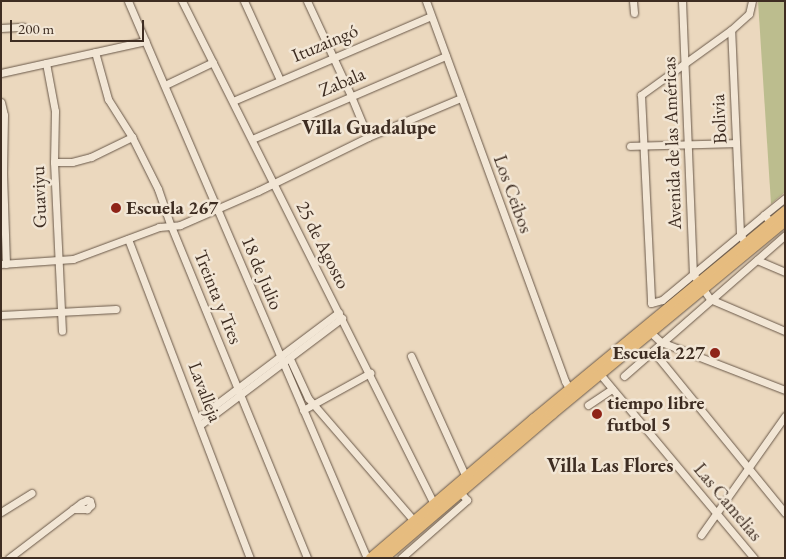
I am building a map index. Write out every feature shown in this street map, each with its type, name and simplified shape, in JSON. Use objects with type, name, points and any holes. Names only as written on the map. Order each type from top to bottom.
[{"type":"highway","points":[[701,286],[745,244],[768,218],[785,211]]},
{"type":"highway","points":[[371,558],[466,477],[701,286],[785,221]]},
{"type":"highway","points":[[384,558],[398,555],[460,492],[571,393],[600,374],[648,330]]},
{"type":"street","name":"18 de Julio","points":[[128,1],[367,558]]},
{"type":"street","name":"25 de Agosto","points":[[182,1],[341,315],[434,504]]},
{"type":"street","points":[[244,1],[280,80]]},
{"type":"street","points":[[307,1],[368,137]]},
{"type":"street","name":"Los Ceibos","points":[[426,1],[571,393]]},
{"type":"street","points":[[634,1],[634,13]]},
{"type":"street","name":"Avenida de las Américas","points":[[682,1],[693,273],[710,299]]},
{"type":"street","points":[[752,1],[749,14],[731,30],[641,95],[651,303],[662,300],[740,233],[768,218],[785,198]]},
{"type":"street","name":"Ituzaingó","points":[[233,101],[431,16]]},
{"type":"street","points":[[1,28],[23,27]]},
{"type":"street","name":"Bolivia","points":[[731,30],[740,233],[745,244]]},
{"type":"street","points":[[1,72],[145,41]]},
{"type":"street","name":"Treinta y Tres","points":[[95,52],[108,98],[132,137],[158,189],[171,226],[307,558]]},
{"type":"street","name":"Zabala","points":[[252,139],[446,56]]},
{"type":"street","points":[[165,85],[213,62]]},
{"type":"street","name":"Guaviyu","points":[[46,63],[54,99],[54,162],[62,331]]},
{"type":"street","points":[[1,102],[4,115],[4,264],[58,262],[73,259],[159,227],[180,225],[217,210],[368,137],[461,98]]},
{"type":"street","points":[[54,162],[72,162],[91,157],[132,137]]},
{"type":"street","points":[[630,146],[736,143]]},
{"type":"street","points":[[624,376],[785,235]]},
{"type":"street","name":"Lavalleja","points":[[128,239],[250,558]]},
{"type":"street","points":[[757,260],[785,272]]},
{"type":"street","points":[[710,299],[785,331]]},
{"type":"street","points":[[1,315],[116,309]]},
{"type":"street","points":[[282,360],[290,358],[341,315]]},
{"type":"street","points":[[199,422],[341,315]]},
{"type":"street","points":[[648,330],[661,342],[785,390]]},
{"type":"street","points":[[653,351],[659,361],[784,509]]},
{"type":"street","points":[[410,356],[466,477]]},
{"type":"street","points":[[290,358],[303,391],[414,521]]},
{"type":"street","points":[[303,410],[370,373]]},
{"type":"street","name":"Las Camelias","points":[[600,374],[754,558]]},
{"type":"street","points":[[588,405],[612,389]]},
{"type":"street","points":[[701,535],[785,416]]},
{"type":"street","points":[[1,512],[32,493]]},
{"type":"street","points":[[9,558],[73,509]]},
{"type":"green space","points":[[758,1],[785,1],[785,192],[771,204]]},
{"type":"place","name":"Escuela 267","points":[[116,208]]},
{"type":"place","name":"Escuela 227","points":[[715,353]]},
{"type":"place","name":"tiempo libre futbol 5","points":[[597,414]]},
{"type":"district","name":"Villa Guadalupe","points":[[369,127]]},
{"type":"district","name":"Villa Las Flores","points":[[610,465]]}]
